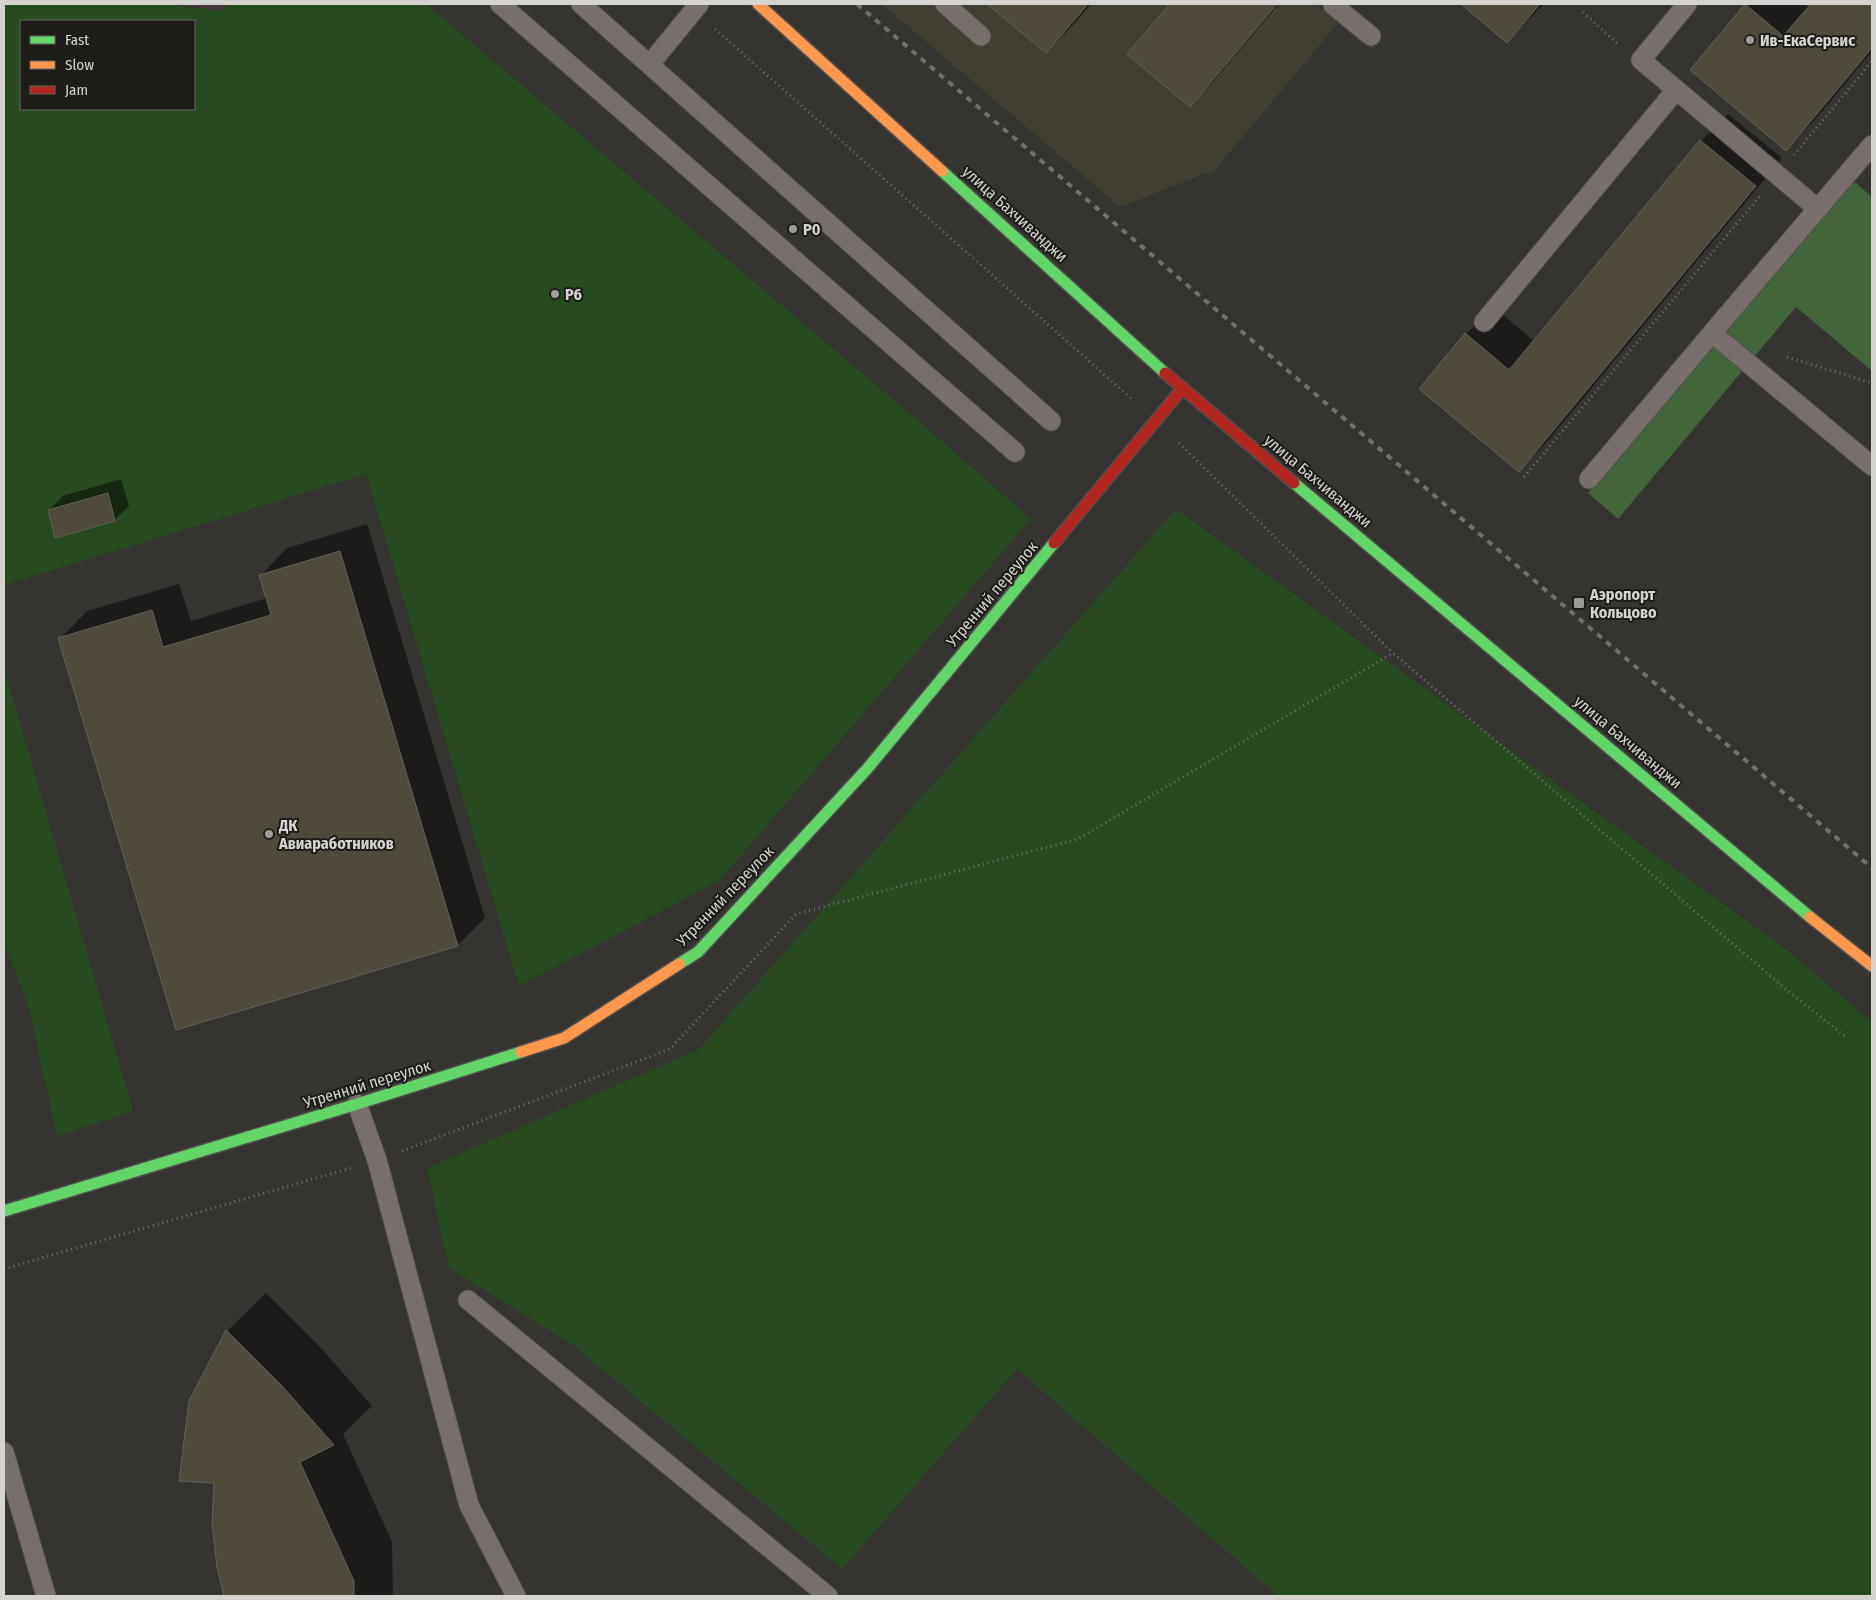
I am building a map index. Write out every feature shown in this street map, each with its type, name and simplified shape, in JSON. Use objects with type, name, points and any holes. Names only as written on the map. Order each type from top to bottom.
[{"type":"main road","name":"улица Бахчиванджи","points":[[758,4],[1182,389],[1835,938],[1872,966]]},
{"type":"main road","name":"Утренний переулок","points":[[4,1211],[357,1104],[564,1038],[698,952],[867,769],[1182,389]]},
{"type":"main road","points":[[1835,938],[1872,973]]},
{"type":"lane","points":[[500,4],[1015,452]]},
{"type":"lane","points":[[581,4],[1052,421]]},
{"type":"lane","points":[[945,4],[981,36]]},
{"type":"lane","points":[[1334,4],[1371,36]]},
{"type":"lane","points":[[1687,4],[1641,60],[1818,209]]},
{"type":"lane","points":[[650,64],[696,7]]},
{"type":"lane","points":[[1484,322],[1676,90]]},
{"type":"lane","points":[[1589,479],[1872,144]]},
{"type":"lane","points":[[1712,334],[1872,466]]},
{"type":"lane","points":[[1848,446],[1872,453]]},
{"type":"lane","points":[[357,1104],[377,1160],[469,1506],[516,1596]]},
{"type":"lane","points":[[468,1300],[828,1596]]},
{"type":"lane","points":[[4,1452],[46,1596]]},
{"type":"path","points":[[696,7],[1156,420],[1393,653],[1788,991],[1846,1037]]},
{"type":"path","points":[[1524,477],[1872,61]]},
{"type":"path","points":[[1778,354],[1872,383]]},
{"type":"path","points":[[4,1270],[377,1160],[670,1049],[796,914],[1078,839],[1393,653]]},
{"type":"shaded area","points":[[168,4],[228,4],[221,11]]},
{"type":"shaded area","points":[[882,4],[1315,4],[1339,22],[1215,170],[1120,207]]},
{"type":"green space","points":[[4,4],[168,4],[221,11],[228,4],[426,4],[922,424],[1031,519],[719,881],[519,986],[366,474],[4,585]]},
{"type":"green space","points":[[1850,178],[1872,197],[1872,371],[1796,307],[1618,519],[1588,493]]},
{"type":"green space","points":[[1176,509],[1787,950],[1872,1022],[1872,1596],[1278,1596],[1017,1369],[842,1569],[574,1346],[449,1268],[427,1168],[699,1049]]},
{"type":"green space","points":[[4,668],[133,1111],[57,1136],[28,1004],[4,944]]},
{"type":"building","points":[[987,4],[1088,4],[1046,53]]},
{"type":"building","points":[[1170,4],[1277,4],[1190,107],[1127,54]]},
{"type":"building","points":[[1461,4],[1540,4],[1507,43]]},
{"type":"building","points":[[1745,4],[1783,36],[1811,4],[1872,4],[1872,48],[1786,151],[1690,70]]},
{"type":"building","points":[[1700,140],[1756,186],[1519,472],[1419,389],[1465,333],[1509,370]]},
{"type":"building","points":[[108,493],[115,521],[55,538],[48,510]]},
{"type":"building","points":[[340,551],[458,946],[176,1030],[58,638],[152,610],[163,647],[271,615],[259,575]]},
{"type":"building","points":[[226,1330],[283,1387],[334,1445],[300,1462],[354,1581],[354,1596],[224,1596],[217,1567],[212,1523],[214,1483],[179,1481],[189,1401]]},
{"type":"railway","points":[[857,4],[1872,868]]},
{"type":"traffic: fast","points":[[942,171],[1165,373]]},
{"type":"traffic: fast","points":[[1294,483],[1810,917]]},
{"type":"traffic: fast","points":[[679,964],[698,952],[867,769],[1054,543]]},
{"type":"traffic: fast","points":[[4,1211],[521,1052]]},
{"type":"traffic: slow","points":[[758,4],[942,171]]},
{"type":"traffic: slow","points":[[1810,917],[1872,966]]},
{"type":"traffic: slow","points":[[521,1052],[564,1038],[679,964]]},
{"type":"traffic: jam","points":[[1165,373],[1294,483]]},
{"type":"traffic: jam","points":[[1054,543],[1182,389]]},
{"type":"place","name":"Ив-ЕкаСервис","points":[[1750,40]]},
{"type":"place","name":"P0","points":[[793,229]]},
{"type":"place","name":"P6","points":[[555,294]]},
{"type":"place","name":"Аэропорт Кольцово","points":[[1579,603]]},
{"type":"place","name":"ДК Авиаработников","points":[[269,834]]}]
